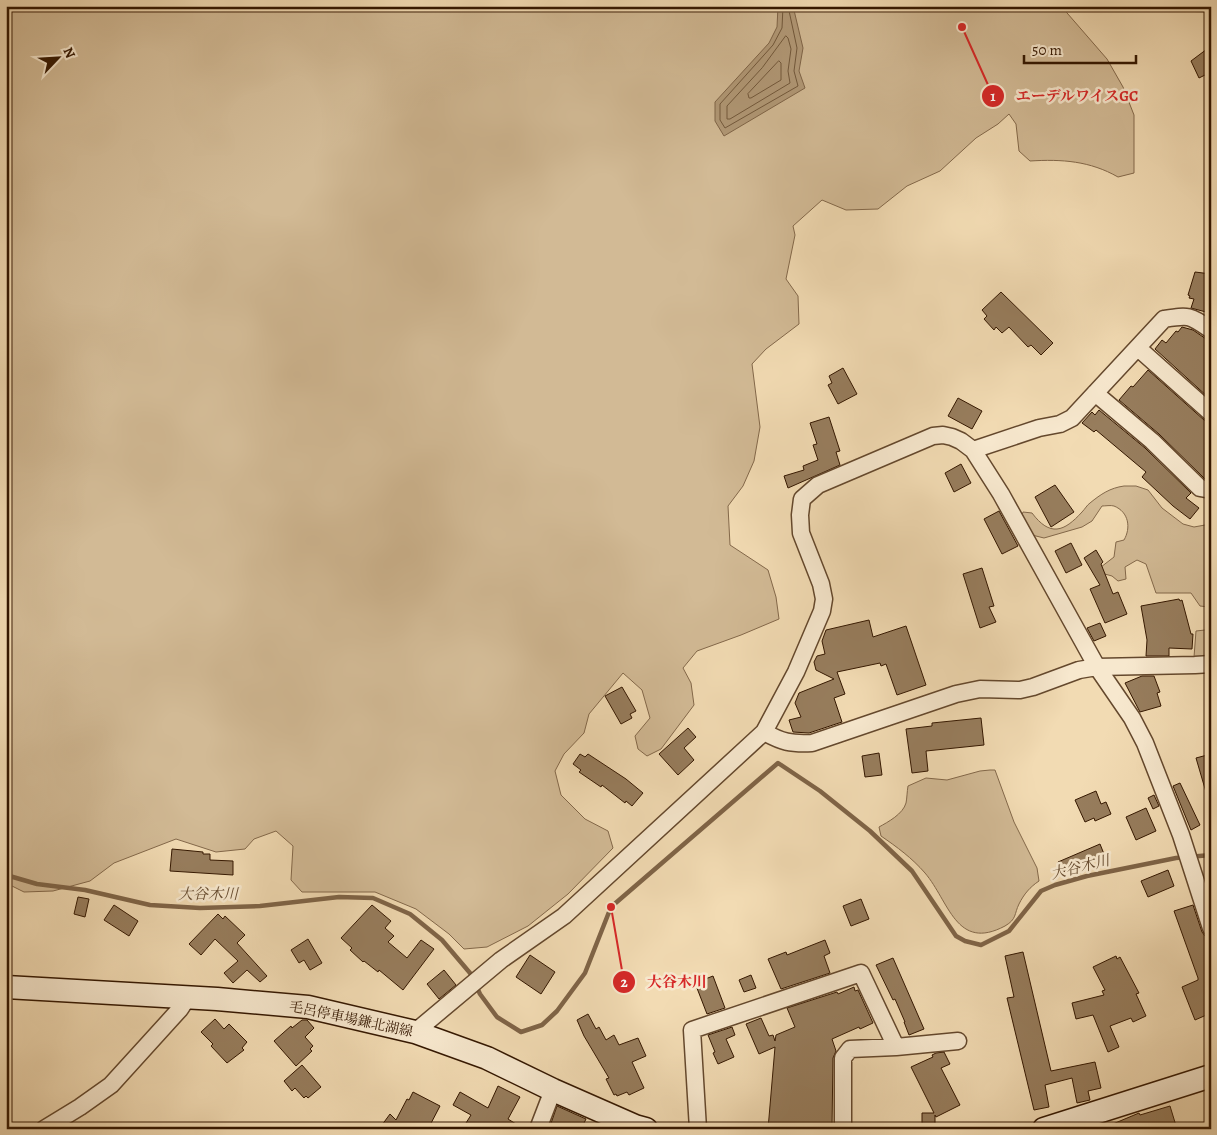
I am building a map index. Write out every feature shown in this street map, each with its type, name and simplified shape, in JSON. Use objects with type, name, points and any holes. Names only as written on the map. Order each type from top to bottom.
[{"type":"main road","name":"毛呂停車場鎌北湖線","points":[[6,987],[188,997],[308,1007],[415,1032],[487,1058],[553,1090],[646,1129]]},
{"type":"main road","points":[[1044,1129],[1211,1076]]},
{"type":"street","points":[[973,450],[1039,428],[1060,424],[1072,418],[1164,319],[1183,316],[1193,317],[1211,330]]},
{"type":"street","points":[[1138,348],[1211,413]]},
{"type":"street","points":[[1095,393],[1152,442],[1200,488],[1211,490]]},
{"type":"street","points":[[415,1032],[501,960],[564,916],[764,732],[796,672],[822,611],[824,599],[821,584],[801,534],[800,515],[802,499],[818,485],[933,436],[952,437],[973,450],[1001,494],[1097,667],[1132,718],[1145,743],[1185,847],[1211,928]]},
{"type":"street","points":[[764,732],[781,741],[794,744],[812,743],[956,694],[980,689],[1020,690],[1033,688],[1079,670],[1097,667],[1195,666],[1211,664]]},
{"type":"street","points":[[698,1129],[692,1030],[862,973],[896,1047]]},
{"type":"street","points":[[44,1129],[110,1084],[180,1009],[188,997]]},
{"type":"street","points":[[844,1129],[843,1058],[850,1049],[958,1041]]},
{"type":"street","points":[[538,1129],[553,1090]]},
{"type":"shaded area","points":[[6,6],[1061,6],[1107,59],[1123,87],[1134,115],[1134,173],[1118,177],[1097,167],[1076,162],[1030,161],[1019,151],[1016,124],[1009,114],[998,124],[976,138],[940,171],[907,186],[878,209],[846,210],[822,200],[793,226],[795,235],[786,279],[798,296],[799,324],[766,349],[752,364],[760,427],[754,461],[743,486],[728,506],[730,545],[768,570],[776,597],[779,619],[697,651],[683,668],[691,683],[694,705],[661,749],[647,756],[638,749],[635,736],[650,718],[642,690],[623,673],[589,714],[584,733],[564,754],[555,771],[561,795],[585,819],[608,831],[613,848],[568,894],[528,926],[487,947],[464,949],[449,934],[416,909],[375,892],[302,892],[291,880],[293,846],[276,831],[254,839],[245,849],[216,852],[176,839],[114,863],[90,881],[53,891],[24,892],[6,883]]},
{"type":"shaded area","points":[[1158,6],[1211,6],[1211,12],[1176,11]]},
{"type":"shaded area","points":[[1124,486],[1136,486],[1148,490],[1162,508],[1183,524],[1194,527],[1205,525],[1211,531],[1211,605],[1209,607],[1200,606],[1191,593],[1156,593],[1146,564],[1137,560],[1125,567],[1126,579],[1118,581],[1112,576],[1101,573],[1101,567],[1114,557],[1116,542],[1124,540],[1128,530],[1126,516],[1114,506],[1102,506],[1092,521],[1082,527],[1044,538],[1032,535],[1029,527],[1021,518],[1023,512],[1032,513],[1045,526],[1057,529],[1069,524],[1098,497],[1110,490]]},
{"type":"shaded area","points":[[1205,630],[1211,632],[1211,657],[1194,657],[1196,631]]},
{"type":"shaded area","points":[[995,770],[1014,822],[1037,868],[1039,881],[1025,894],[1013,919],[1009,923],[988,932],[975,933],[964,928],[956,920],[925,873],[915,862],[881,836],[879,827],[902,811],[906,803],[908,786],[926,778],[947,780],[980,771]]},
{"type":"water","points":[[778,6],[793,6],[803,48],[799,71],[805,88],[724,136],[715,121],[715,102],[769,43],[777,27]]},
{"type":"building","points":[[1211,46],[1211,72],[1199,78],[1191,61]]},
{"type":"building","points":[[1195,272],[1211,274],[1211,309],[1208,308],[1206,312],[1191,308],[1194,299],[1189,298],[1190,296],[1188,295]]},
{"type":"building","points":[[1001,292],[1053,343],[1041,355],[1031,345],[1028,347],[1009,327],[1002,333],[996,327],[994,330],[984,319],[987,316],[982,310]]},
{"type":"building","points":[[1182,327],[1193,330],[1209,341],[1205,346],[1211,351],[1209,398],[1155,349],[1162,340],[1166,343]]},
{"type":"building","points":[[843,368],[857,394],[838,404],[828,385],[832,383],[829,376]]},
{"type":"building","points":[[1148,370],[1204,420],[1211,423],[1211,480],[1205,479],[1159,434],[1119,400]]},
{"type":"building","points":[[958,398],[982,411],[972,429],[948,416]]},
{"type":"building","points":[[1099,410],[1145,448],[1191,493],[1186,498],[1199,508],[1190,519],[1142,477],[1146,472],[1096,430],[1094,432],[1082,423],[1092,412],[1095,415]]},
{"type":"building","points":[[829,417],[840,451],[836,452],[840,465],[788,488],[784,476],[804,470],[803,466],[818,460],[813,445],[817,444],[810,423]]},
{"type":"building","points":[[961,464],[971,483],[954,492],[945,473]]},
{"type":"building","points":[[1055,485],[1074,512],[1051,527],[1035,497]]},
{"type":"building","points":[[999,511],[1018,546],[1002,554],[984,519]]},
{"type":"building","points":[[1071,543],[1082,565],[1066,573],[1055,551]]},
{"type":"building","points":[[1096,550],[1103,562],[1101,564],[1113,594],[1118,592],[1127,614],[1105,623],[1090,589],[1100,585],[1084,558]]},
{"type":"building","points":[[982,568],[994,606],[989,607],[996,622],[980,628],[963,574]]},
{"type":"building","points":[[1179,599],[1180,601],[1182,600],[1191,634],[1193,634],[1192,649],[1169,648],[1169,656],[1146,656],[1147,640],[1141,606]]},
{"type":"building","points":[[869,620],[873,637],[906,626],[926,685],[897,695],[886,664],[881,666],[880,663],[837,672],[845,694],[834,698],[842,722],[809,733],[793,732],[789,720],[801,717],[795,703],[799,693],[834,679],[816,670],[814,662],[817,656],[825,654],[822,641],[826,630]]},
{"type":"building","points":[[1100,623],[1106,636],[1094,641],[1087,628]]},
{"type":"building","points":[[1142,676],[1154,676],[1160,692],[1157,693],[1161,706],[1140,712],[1125,683]]},
{"type":"building","points":[[622,687],[636,711],[630,714],[632,718],[621,724],[605,696]]},
{"type":"building","points":[[981,718],[984,745],[926,751],[928,771],[912,773],[906,729],[932,726],[932,723]]},
{"type":"building","points":[[688,728],[696,737],[684,748],[694,760],[678,775],[659,754]]},
{"type":"building","points":[[879,753],[882,775],[865,777],[862,756]]},
{"type":"building","points":[[580,754],[585,757],[588,754],[626,779],[643,793],[632,806],[626,801],[625,803],[602,785],[601,787],[579,772],[581,770],[573,764]]},
{"type":"building","points":[[1211,754],[1211,798],[1208,799],[1196,758]]},
{"type":"building","points":[[1180,783],[1200,825],[1191,830],[1173,786]]},
{"type":"building","points":[[1096,791],[1101,804],[1106,802],[1111,814],[1095,821],[1094,818],[1085,822],[1075,800]]},
{"type":"building","points":[[1154,795],[1159,806],[1153,809],[1148,798]]},
{"type":"building","points":[[1146,808],[1156,831],[1136,840],[1126,817]]},
{"type":"building","points":[[1100,844],[1104,854],[1063,872],[1058,862]]},
{"type":"building","points":[[172,849],[210,854],[210,860],[233,861],[233,875],[170,871]]},
{"type":"building","points":[[1168,870],[1174,886],[1148,897],[1141,881]]},
{"type":"building","points":[[78,897],[89,899],[85,917],[74,914]]},
{"type":"building","points":[[861,899],[869,919],[851,926],[843,906]]},
{"type":"building","points":[[114,905],[138,921],[129,936],[104,920]]},
{"type":"building","points":[[372,905],[391,921],[385,928],[394,936],[388,942],[407,958],[421,940],[434,949],[403,990],[379,970],[378,972],[363,962],[341,938]]},
{"type":"building","points":[[1193,905],[1202,932],[1205,936],[1211,938],[1211,1013],[1195,1020],[1182,987],[1198,980],[1198,978],[1174,911]]},
{"type":"building","points":[[218,914],[223,919],[225,916],[245,935],[237,943],[267,976],[260,982],[247,970],[233,983],[224,973],[238,961],[215,939],[201,955],[189,944]]},
{"type":"building","points":[[308,939],[322,963],[310,970],[304,960],[299,963],[291,950]]},
{"type":"building","points":[[825,940],[830,953],[824,956],[830,973],[781,989],[768,959],[786,952],[787,955]]},
{"type":"building","points":[[1023,952],[1051,1071],[1095,1062],[1101,1088],[1088,1091],[1090,1100],[1077,1103],[1072,1078],[1045,1085],[1049,1107],[1034,1110],[1007,998],[1014,997],[1005,956]]},
{"type":"building","points":[[530,955],[555,972],[541,994],[516,977]]},
{"type":"building","points":[[1116,956],[1117,959],[1120,957],[1139,993],[1136,994],[1146,1016],[1133,1022],[1131,1018],[1110,1026],[1119,1047],[1108,1052],[1093,1015],[1076,1019],[1072,1003],[1104,995],[1102,991],[1105,990],[1093,967]]},
{"type":"building","points":[[893,958],[924,1029],[909,1035],[895,999],[893,1000],[876,965]]},
{"type":"building","points":[[444,970],[456,985],[439,999],[427,984]]},
{"type":"building","points":[[751,975],[756,988],[744,992],[739,980]]},
{"type":"building","points":[[713,976],[725,1008],[707,1014],[695,983]]},
{"type":"building","points":[[854,987],[855,991],[858,990],[873,1023],[832,1039],[836,1051],[833,1058],[832,1126],[814,1125],[813,1129],[768,1129],[775,1047],[759,1054],[746,1024],[761,1018],[769,1036],[773,1035],[775,1041],[776,1035],[795,1027],[787,1008],[837,992],[838,994]]},
{"type":"building","points":[[588,1014],[596,1029],[599,1027],[606,1040],[614,1035],[619,1045],[638,1038],[646,1056],[632,1062],[644,1088],[629,1095],[627,1092],[617,1096],[616,1094],[614,1095],[606,1079],[609,1078],[584,1036],[577,1020]]},
{"type":"building","points":[[215,1019],[224,1029],[229,1024],[247,1042],[242,1048],[244,1050],[227,1063],[201,1032]]},
{"type":"building","points":[[302,1020],[307,1020],[314,1028],[305,1037],[313,1046],[310,1049],[312,1051],[296,1066],[274,1041],[291,1026],[292,1028]]},
{"type":"building","points":[[732,1027],[735,1035],[726,1039],[734,1057],[718,1064],[708,1035]]},
{"type":"building","points":[[944,1052],[950,1064],[941,1068],[960,1105],[936,1117],[935,1115],[935,1126],[922,1126],[922,1113],[934,1113],[911,1067],[933,1057],[932,1055],[936,1053]]},
{"type":"building","points":[[302,1065],[321,1087],[308,1098],[306,1096],[304,1098],[295,1088],[292,1091],[284,1081]]},
{"type":"building","points":[[498,1086],[520,1097],[508,1119],[524,1129],[476,1129],[466,1123],[471,1115],[453,1105],[460,1092],[488,1108]]},
{"type":"building","points":[[413,1092],[440,1106],[428,1129],[379,1129],[390,1114],[396,1120]]},
{"type":"building","points":[[557,1106],[586,1119],[581,1129],[549,1129]]},
{"type":"building","points":[[1170,1106],[1177,1129],[1101,1129],[1139,1113],[1140,1115]]},
{"type":"waterway","name":"大谷木川","points":[[6,875],[37,884],[85,890],[150,905],[200,908],[260,906],[339,897],[373,898],[410,914],[442,940],[470,973],[480,994],[497,1017],[521,1032],[542,1025],[557,1011],[585,973],[611,907],[778,763],[820,791],[870,831],[912,871],[956,936],[965,941],[981,945],[1009,931],[1041,891],[1055,885],[1087,876],[1176,858],[1211,855]]},
{"type":"place","name":"エーデルワイスGC","points":[[962,27]]},
{"type":"place","name":"大谷木川","points":[[611,907]]}]
